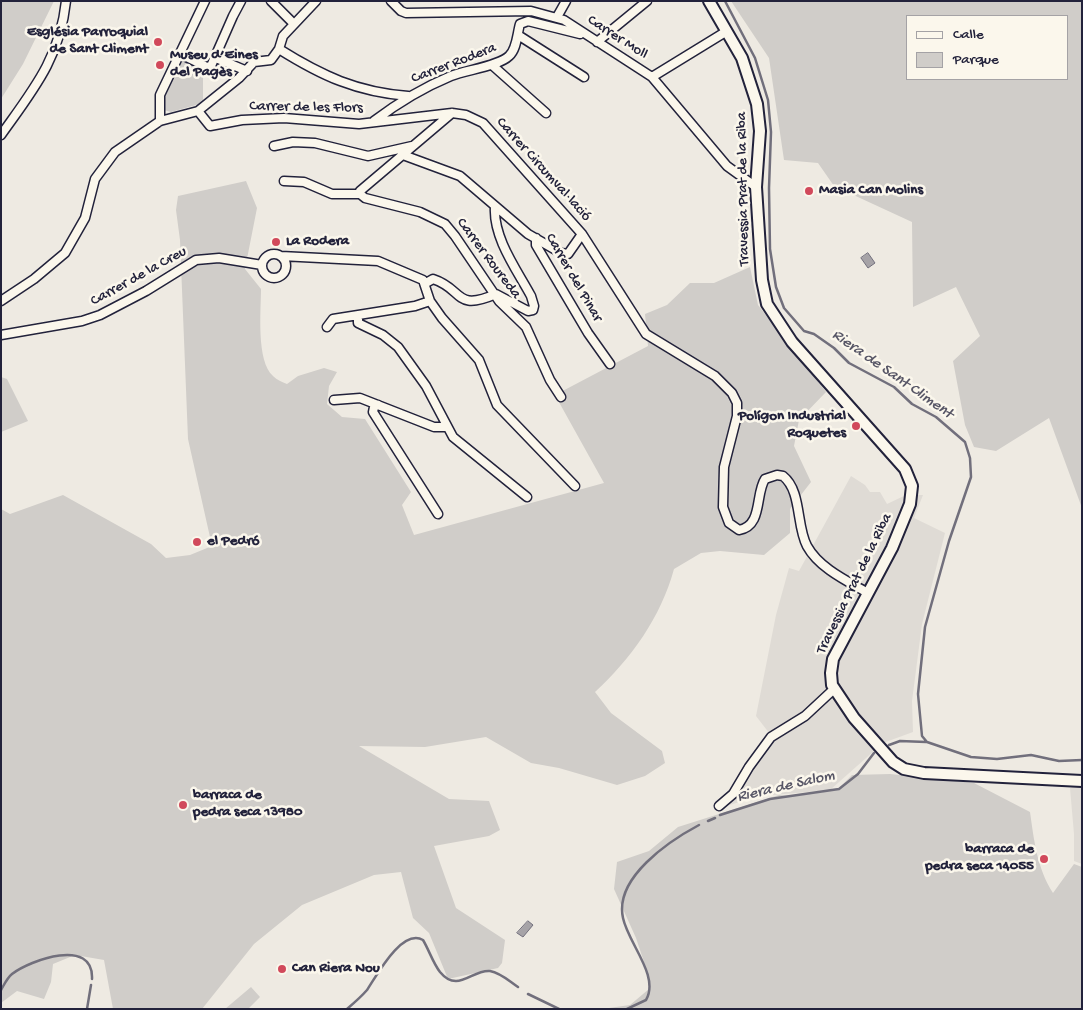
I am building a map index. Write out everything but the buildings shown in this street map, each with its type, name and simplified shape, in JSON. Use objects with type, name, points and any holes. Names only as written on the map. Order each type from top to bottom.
[{"type":"street","points":[[1,135],[45,73],[60,36],[66,1]]},
{"type":"street","points":[[160,121],[160,96],[204,1]]},
{"type":"street","points":[[180,54],[207,67],[211,66],[216,58],[232,16],[242,1]]},
{"type":"street","points":[[270,1],[294,24]]},
{"type":"street","points":[[1,301],[65,253],[84,223],[92,185],[101,169],[115,152],[160,121],[198,111],[247,71],[257,60],[270,61],[279,49],[283,36],[316,1]]},
{"type":"street","name":"Carrer Moll","points":[[391,1],[400,11],[406,13],[531,11],[557,17],[652,77],[727,166],[756,187]]},
{"type":"street","points":[[557,17],[566,1]]},
{"type":"street","points":[[597,42],[648,1]]},
{"type":"street","name":"Travessia Prat de la Riba","points":[[709,1],[742,58],[758,111],[760,131],[756,187],[765,299],[778,324],[905,469],[912,486],[912,497],[906,516],[833,658],[831,673],[834,689]]},
{"type":"street","name":"Carrer Rodera","points":[[373,122],[408,96],[463,72],[492,65],[511,55],[520,24],[528,21],[586,35]]},
{"type":"street","points":[[652,77],[728,31]]},
{"type":"street","points":[[518,35],[584,77]]},
{"type":"street","points":[[279,49],[316,72],[343,83],[377,93],[408,96]]},
{"type":"street","points":[[216,58],[247,71]]},
{"type":"street","points":[[492,65],[546,113]]},
{"type":"street","name":"Carrer de les Flors","points":[[198,111],[210,126],[242,120],[273,118],[310,118],[359,124],[373,122]]},
{"type":"street","points":[[284,181],[304,182],[332,194],[360,194],[360,191],[452,113]]},
{"type":"street","name":"Carrer Circumval·lació","points":[[373,122],[452,113],[474,118],[491,130],[582,234],[643,331],[653,340],[715,376],[732,393],[736,404],[736,423],[726,458],[723,484],[723,507],[729,523],[739,530],[749,526],[756,516],[760,488],[765,479],[777,475],[784,476],[792,490],[807,547],[819,560],[841,577],[868,592]]},
{"type":"street","points":[[433,116],[437,122],[435,128]]},
{"type":"street","points":[[274,146],[293,142],[315,143],[368,156],[414,145]]},
{"type":"street","name":"Carrer del Pinar","points":[[402,155],[460,176],[536,238],[536,245],[588,332],[610,364]]},
{"type":"street","name":"Carrer Roureda","points":[[360,194],[365,198],[420,212],[438,219],[455,236],[499,301],[526,327],[550,380],[561,397]]},
{"type":"street","points":[[262,265],[264,259],[270,254],[378,262],[426,283],[433,280],[439,281],[460,298],[469,302],[478,301],[496,294],[528,311],[533,310],[534,306],[504,245],[495,218],[496,207]]},
{"type":"street","points":[[536,238],[561,253],[568,254],[582,234]]},
{"type":"street","name":"Carrer de la Creu","points":[[1,335],[90,319],[146,291],[196,260],[220,258],[262,265],[262,270],[268,276],[280,276],[286,267],[281,256]]},
{"type":"street","points":[[426,283],[430,301],[442,318],[479,360],[494,399],[503,412],[575,486]]},
{"type":"street","points":[[327,328],[333,319],[415,306],[430,301]]},
{"type":"street","points":[[358,315],[358,323],[390,339],[405,355],[429,391],[446,427],[459,444],[527,496]]},
{"type":"street","points":[[334,400],[356,397],[434,427],[446,427]]},
{"type":"street","points":[[378,405],[374,407],[374,412],[438,514]]},
{"type":"street","points":[[719,806],[733,794],[771,737],[805,716],[834,689],[854,718],[887,757],[904,769],[924,773],[1082,781]]},
{"type":"shaded area","points":[[868,253],[875,263],[868,268],[861,258]]},
{"type":"shaded area","points":[[851,476],[865,485],[870,492],[880,492],[887,504],[906,495],[923,495],[914,518],[945,533],[922,624],[912,701],[913,732],[883,743],[830,790],[762,796],[729,805],[773,738],[756,716],[776,615],[789,568],[799,571]]},
{"type":"shaded area","points":[[1082,784],[1082,864],[1074,861],[1070,788]]},
{"type":"shaded area","points":[[528,921],[533,925],[523,937],[517,933]]},
{"type":"green space","points":[[1,1],[54,1],[23,64],[1,99]]},
{"type":"green space","points":[[731,1],[1082,1],[1082,508],[1049,418],[996,451],[974,447],[965,425],[953,361],[980,336],[956,287],[913,307],[912,222],[834,186],[818,163],[784,160],[769,58]]},
{"type":"green space","points":[[184,59],[203,70],[203,103],[171,112],[164,110],[165,92],[180,61]]},
{"type":"green space","points":[[246,181],[257,208],[245,269],[261,289],[260,322],[262,347],[268,369],[280,381],[287,384],[298,376],[324,368],[337,372],[329,386],[327,404],[342,417],[365,419],[411,492],[402,505],[414,535],[604,483],[555,395],[648,346],[645,314],[667,305],[690,283],[714,283],[750,267],[758,305],[826,392],[799,420],[794,446],[811,482],[790,509],[790,533],[764,555],[720,551],[701,553],[674,569],[661,604],[643,636],[621,666],[595,692],[611,713],[662,751],[665,763],[645,776],[617,785],[559,768],[531,763],[486,737],[425,747],[359,746],[449,799],[489,801],[500,830],[489,836],[434,846],[456,908],[505,940],[502,963],[498,968],[448,979],[429,933],[413,918],[401,872],[374,875],[302,905],[254,944],[202,1009],[113,1009],[104,960],[75,955],[53,964],[51,982],[44,999],[17,991],[1,1003],[1,509],[10,514],[63,495],[151,544],[166,558],[190,555],[212,546],[188,439],[180,240],[176,210],[178,196]]},
{"type":"green space","points":[[1,377],[7,379],[28,421],[1,432]]},
{"type":"green space","points":[[890,774],[974,783],[1030,812],[1040,864],[1053,893],[1074,864],[1082,867],[1082,1009],[602,1009],[630,1005],[649,989],[647,971],[636,938],[614,889],[617,862],[649,851],[678,827],[779,795],[796,796],[837,790],[852,775]]},
{"type":"green space","points":[[251,987],[260,997],[248,1009],[225,1009]]},
{"type":"waterway","name":"Riera de Sant Climent","points":[[725,1],[755,58],[768,100],[771,132],[769,188],[770,249],[776,287],[784,308],[804,331],[814,334],[834,348],[849,363],[894,387],[912,404],[936,417],[965,442],[970,458],[971,477],[949,541],[925,627],[918,694],[922,736],[927,742],[971,757],[997,759],[1031,755],[1059,761],[1082,760]]},
{"type":"waterway","name":"Riera de Salom","points":[[889,745],[900,741],[926,742]]},
{"type":"waterway","name":"Riera de Salom","points":[[720,815],[770,799],[839,789],[858,774],[874,753]]},
{"type":"waterway","name":"Riera de Salom","points":[[708,821],[715,818]]},
{"type":"waterway","name":"Riera de Salom","points":[[627,1009],[646,1000],[649,991],[646,970],[623,918],[622,903],[627,889],[635,875],[646,862],[673,841],[699,825]]},
{"type":"waterway","name":"Riera de Salom","points":[[347,1009],[367,990],[391,955],[407,941],[415,938],[423,940],[440,972],[453,981],[459,981],[483,971],[490,971],[501,975],[518,987]]},
{"type":"waterway","name":"Riera de Salom","points":[[1,990],[10,976],[21,968],[46,958],[60,956],[72,955],[83,959],[90,966],[92,979]]},
{"type":"waterway","name":"Riera de Salom","points":[[87,1009],[91,985]]},
{"type":"waterway","name":"Riera de Salom","points":[[528,994],[559,1009]]},
{"type":"place","name":"Església Parroquial de Sant Climent","points":[[158,42]]},
{"type":"place","name":"Museu d’Eines del Pagès","points":[[160,65]]},
{"type":"place","name":"Masia Can Molins","points":[[809,191]]},
{"type":"place","name":"La Rodera","points":[[276,242]]},
{"type":"place","name":"Polígon Industrial Roquetes","points":[[856,426]]},
{"type":"place","name":"el Pedró","points":[[197,542]]},
{"type":"place","name":"barraca de pedra seca 13980","points":[[183,805]]},
{"type":"place","name":"barraca de pedra seca 14055","points":[[1044,859]]},
{"type":"place","name":"Can Riera Nou","points":[[282,969]]}]
